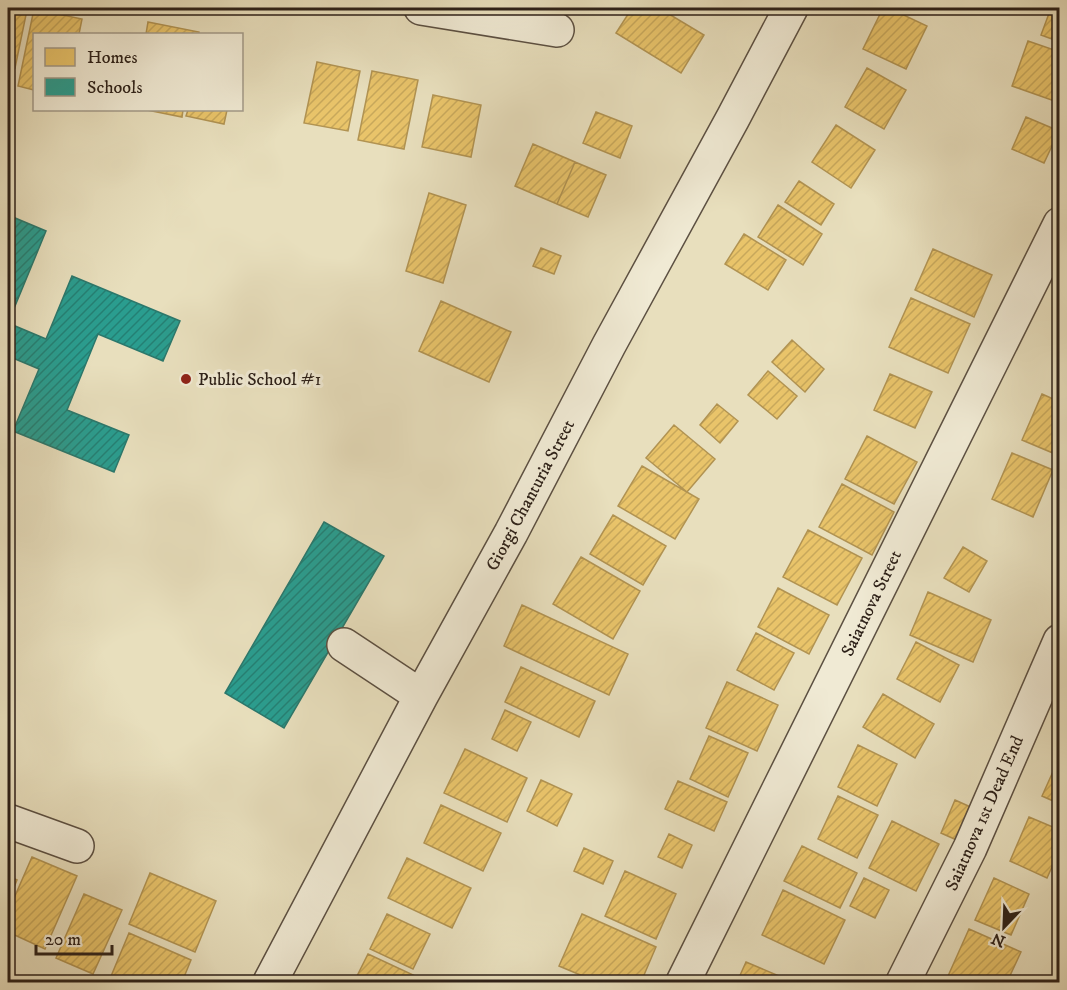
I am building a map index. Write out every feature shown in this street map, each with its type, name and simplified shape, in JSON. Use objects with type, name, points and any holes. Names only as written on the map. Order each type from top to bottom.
[{"type":"street","points":[[422,8],[557,30]]},
{"type":"street","name":"Giorgi Chanturia Street","points":[[270,982],[791,8]]},
{"type":"street","name":"Saiatnova Street","points":[[683,982],[1059,224]]},
{"type":"street","name":"Saiatnova 1st Dead End","points":[[903,982],[970,848],[1059,641]]},
{"type":"street","points":[[344,645],[421,696]]},
{"type":"street","points":[[8,821],[77,846]]},
{"type":"building: Homes","points":[[8,8],[27,10],[15,68],[8,66]]},
{"type":"building: Homes","points":[[632,8],[659,8],[704,35],[681,73],[616,33]]},
{"type":"building: Homes","points":[[883,8],[889,8],[927,26],[906,69],[863,49]]},
{"type":"building: Homes","points":[[1051,8],[1060,8],[1060,42],[1041,35]]},
{"type":"building: Homes","points":[[34,9],[82,19],[79,33],[33,33],[33,90],[18,86]]},
{"type":"building: Homes","points":[[148,22],[199,32],[199,33],[146,33]]},
{"type":"building: Homes","points":[[1028,41],[1060,52],[1060,103],[1012,86]]},
{"type":"building: Homes","points":[[317,62],[360,71],[348,131],[304,123]]},
{"type":"building: Homes","points":[[867,68],[906,90],[884,129],[845,107]]},
{"type":"building: Homes","points":[[372,71],[418,80],[404,149],[358,140]]},
{"type":"building: Homes","points":[[433,95],[481,105],[471,157],[422,147]]},
{"type":"building: Homes","points":[[152,111],[183,111],[182,117]]},
{"type":"building: Homes","points":[[188,111],[227,111],[224,124],[186,116]]},
{"type":"building: Homes","points":[[596,112],[632,126],[620,158],[583,143]]},
{"type":"building: Homes","points":[[1026,117],[1059,131],[1044,163],[1012,149]]},
{"type":"building: Homes","points":[[836,125],[875,150],[851,188],[812,162]]},
{"type":"building: Homes","points":[[533,144],[575,162],[557,204],[515,186]]},
{"type":"building: Homes","points":[[575,162],[606,175],[588,217],[557,204]]},
{"type":"building: Homes","points":[[799,181],[834,204],[821,225],[785,202]]},
{"type":"building: Homes","points":[[429,193],[466,205],[443,283],[406,271]]},
{"type":"building: Homes","points":[[778,205],[822,234],[803,265],[758,237]]},
{"type":"building: Homes","points":[[744,234],[786,260],[768,290],[725,264]]},
{"type":"building: Homes","points":[[541,248],[561,256],[554,274],[533,266]]},
{"type":"building: Homes","points":[[933,249],[992,275],[974,317],[915,290]]},
{"type":"building: Homes","points":[[911,298],[970,324],[948,373],[889,347]]},
{"type":"building: Homes","points":[[441,301],[511,332],[489,382],[419,351]]},
{"type":"building: Homes","points":[[792,340],[824,369],[805,392],[772,362]]},
{"type":"building: Homes","points":[[768,371],[797,396],[777,419],[748,395]]},
{"type":"building: Homes","points":[[890,374],[932,392],[915,428],[874,410]]},
{"type":"building: Homes","points":[[1042,394],[1060,402],[1060,456],[1022,440]]},
{"type":"building: Homes","points":[[717,404],[738,421],[720,443],[700,425]]},
{"type":"building: Homes","points":[[674,425],[715,459],[687,492],[646,458]]},
{"type":"building: Homes","points":[[867,436],[917,462],[894,504],[845,479]]},
{"type":"building: Homes","points":[[1012,453],[1053,470],[1033,517],[992,499]]},
{"type":"building: Homes","points":[[642,466],[699,499],[675,539],[618,506]]},
{"type":"building: Homes","points":[[842,484],[894,512],[872,555],[819,527]]},
{"type":"building: Homes","points":[[613,515],[666,546],[643,585],[590,554]]},
{"type":"building: Homes","points":[[808,530],[862,558],[837,605],[783,577]]},
{"type":"building: Homes","points":[[963,547],[987,561],[969,592],[944,578]]},
{"type":"building: Homes","points":[[581,557],[640,591],[613,639],[553,604]]},
{"type":"building: Homes","points":[[778,588],[829,615],[809,654],[758,627]]},
{"type":"building: Homes","points":[[928,592],[991,620],[973,662],[910,635]]},
{"type":"building: Homes","points":[[522,605],[628,654],[609,695],[504,646]]},
{"type":"building: Homes","points":[[756,633],[794,653],[774,690],[737,670]]},
{"type":"building: Homes","points":[[916,642],[959,665],[940,702],[897,679]]},
{"type":"building: Homes","points":[[521,667],[595,701],[579,737],[505,702]]},
{"type":"building: Homes","points":[[727,682],[778,705],[757,751],[706,728]]},
{"type":"building: Homes","points":[[883,694],[934,724],[915,758],[863,727]]},
{"type":"building: Homes","points":[[505,710],[531,722],[517,751],[492,739]]},
{"type":"building: Homes","points":[[709,736],[748,753],[728,797],[690,779]]},
{"type":"building: Homes","points":[[858,745],[897,764],[877,806],[838,787]]},
{"type":"building: Homes","points":[[465,749],[527,778],[507,822],[444,793]]},
{"type":"building: Homes","points":[[1060,756],[1060,804],[1042,796]]},
{"type":"building: Homes","points":[[541,780],[572,794],[557,826],[527,811]]},
{"type":"building: Homes","points":[[678,781],[727,802],[714,831],[665,809]]},
{"type":"building: Homes","points":[[838,796],[878,815],[857,858],[818,839]]},
{"type":"building: Homes","points":[[955,800],[975,809],[961,842],[941,833]]},
{"type":"building: Homes","points":[[441,805],[501,833],[483,871],[424,843]]},
{"type":"building: Homes","points":[[1029,817],[1060,830],[1060,849],[1047,878],[1010,861]]},
{"type":"building: Homes","points":[[892,821],[939,844],[916,891],[869,868]]},
{"type":"building: Homes","points":[[669,834],[692,845],[682,868],[658,857]]},
{"type":"building: Homes","points":[[802,846],[857,873],[840,908],[784,881]]},
{"type":"building: Homes","points":[[584,848],[613,861],[603,884],[574,871]]},
{"type":"building: Homes","points":[[32,857],[77,876],[45,949],[8,932],[8,912]]},
{"type":"building: Homes","points":[[407,858],[471,888],[452,928],[388,898]]},
{"type":"building: Homes","points":[[625,871],[676,894],[656,939],[605,916]]},
{"type":"building: Homes","points":[[150,873],[216,901],[195,952],[129,924]]},
{"type":"building: Homes","points":[[8,876],[17,880],[8,902]]},
{"type":"building: Homes","points":[[864,878],[889,890],[875,918],[850,906]]},
{"type":"building: Homes","points":[[994,878],[1029,894],[1011,935],[975,920]]},
{"type":"building: Homes","points":[[783,890],[845,920],[824,964],[762,935]]},
{"type":"building: Homes","points":[[84,894],[122,910],[93,974],[56,958]]},
{"type":"building: Homes","points":[[387,914],[430,934],[413,969],[370,949]]},
{"type":"building: Homes","points":[[582,914],[656,947],[641,982],[597,982],[559,966]]},
{"type":"building: Homes","points":[[969,929],[1021,952],[1007,982],[962,982],[948,976]]},
{"type":"building: Homes","points":[[129,933],[191,960],[182,982],[109,981]]},
{"type":"building: Homes","points":[[368,954],[424,980],[423,982],[354,982]]},
{"type":"building: Homes","points":[[746,962],[793,982],[737,982]]},
{"type":"building: Schools","points":[[8,215],[46,231],[8,323]]},
{"type":"building: Schools","points":[[72,276],[180,321],[163,361],[98,334],[67,410],[129,435],[114,472],[13,431],[39,369],[8,356],[8,323],[46,339]]},
{"type":"building: Schools","points":[[324,522],[384,556],[284,728],[225,693]]},
{"type":"place","name":"Public School #1","points":[[186,379]]}]
